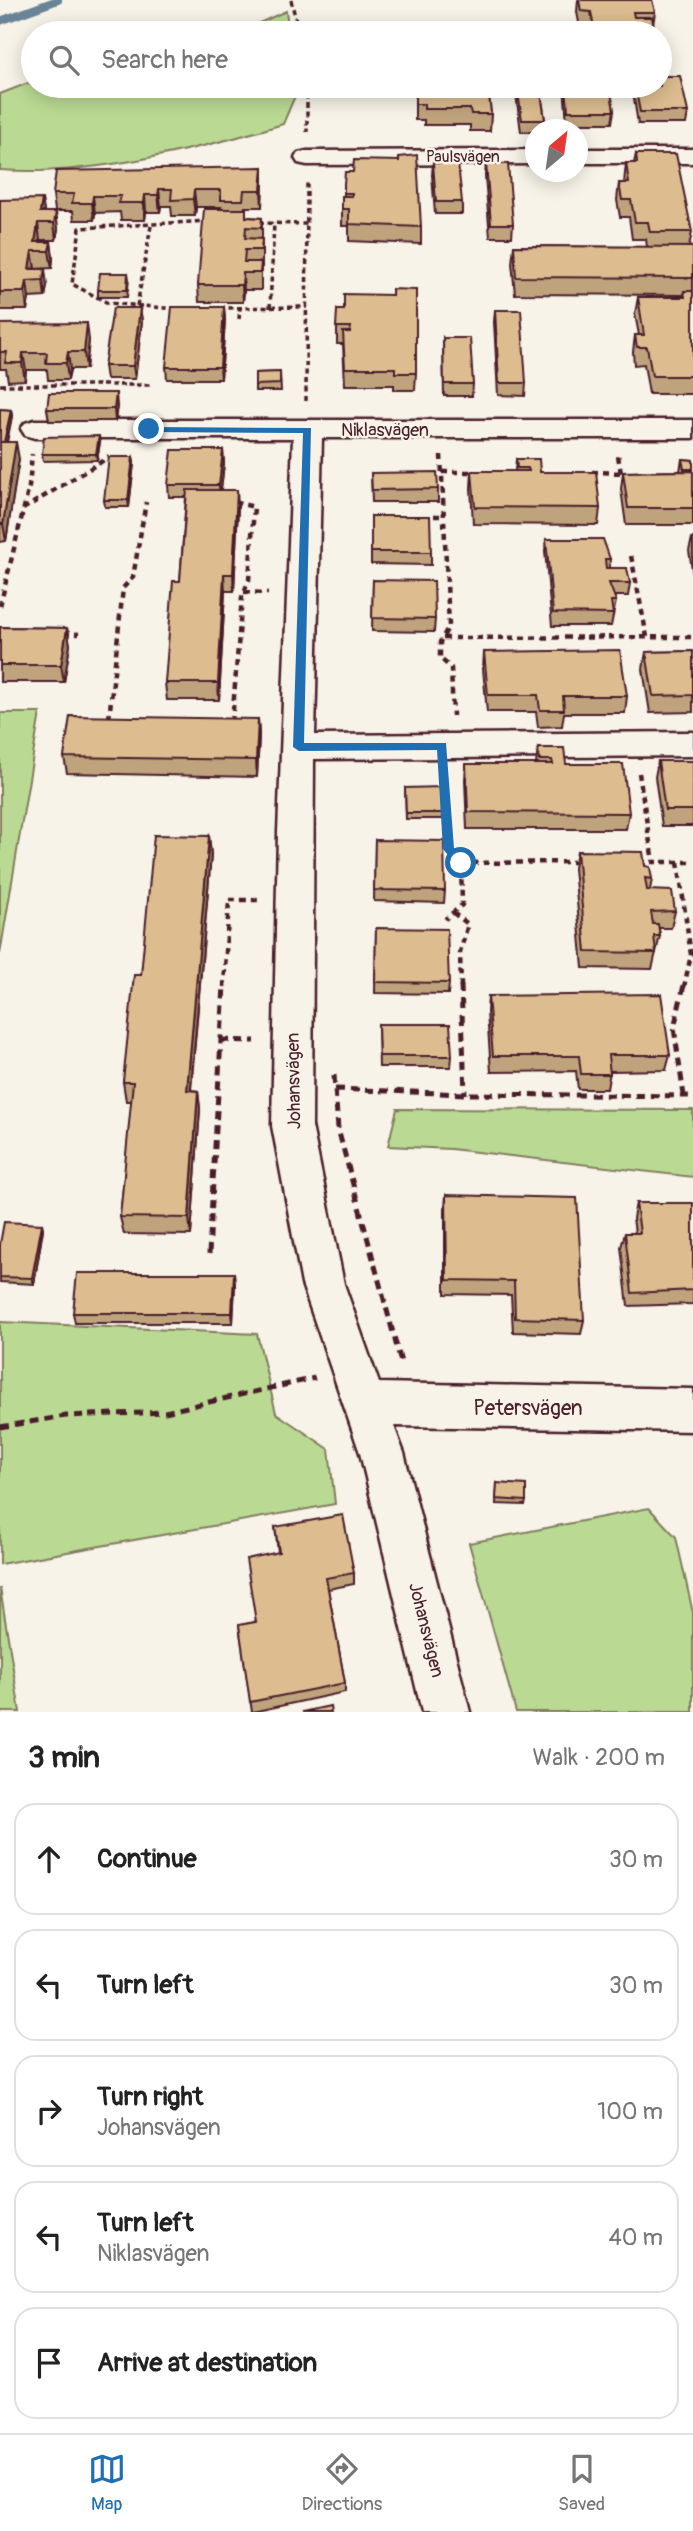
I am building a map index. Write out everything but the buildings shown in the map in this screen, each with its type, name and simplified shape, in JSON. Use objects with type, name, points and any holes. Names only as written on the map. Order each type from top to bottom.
[{"type":"street","points":[[588,156],[693,156]]},
{"type":"street","name":"Paulsvägen","points":[[307,158],[525,157]]},
{"type":"street","name":"Niklasvägen","points":[[35,429],[693,429]]},
{"type":"street","name":"Johansvägen","points":[[308,430],[295,900],[292,1126],[323,1284],[382,1453],[446,1712]]},
{"type":"street","points":[[299,747],[693,744]]},
{"type":"street","name":"Petersvägen","points":[[358,1389],[413,1407],[693,1410]]},
{"type":"path","points":[[291,0],[296,21]]},
{"type":"path","points":[[307,98],[308,430]]},
{"type":"path","points":[[185,309],[107,305],[85,296],[72,284],[80,228],[151,226],[210,220]]},
{"type":"path","points":[[248,222],[307,224]]},
{"type":"path","points":[[270,307],[274,223]]},
{"type":"path","points":[[137,306],[151,226]]},
{"type":"path","points":[[212,308],[307,307]]},
{"type":"path","points":[[239,320],[240,308]]},
{"type":"path","points":[[0,385],[152,385]]},
{"type":"path","points":[[0,606],[23,509],[35,429]]},
{"type":"path","points":[[441,451],[449,626],[443,638],[440,658],[451,668],[453,724],[442,746],[448,849],[461,863],[462,905],[445,919]]},
{"type":"path","points":[[617,451],[621,473]]},
{"type":"path","points":[[23,509],[116,453]]},
{"type":"path","points":[[442,472],[483,472]]},
{"type":"path","points":[[580,472],[633,473]]},
{"type":"path","points":[[109,720],[123,588],[133,577],[146,502]]},
{"type":"path","points":[[220,722],[234,722],[242,597],[249,580],[254,507],[234,502]]},
{"type":"path","points":[[434,516],[444,516]]},
{"type":"path","points":[[631,556],[647,637]]},
{"type":"path","points":[[52,633],[79,634]]},
{"type":"path","points":[[443,638],[693,637]]},
{"type":"path","points":[[637,759],[653,862]]},
{"type":"path","points":[[461,863],[584,862]]},
{"type":"path","points":[[639,862],[693,862]]},
{"type":"path","points":[[678,862],[691,955],[674,1028],[684,1096]]},
{"type":"path","points":[[209,1254],[229,900],[295,900]]},
{"type":"path","points":[[453,913],[468,924],[460,952],[465,1094]]},
{"type":"path","points":[[333,1063],[338,1129],[413,1407]]},
{"type":"path","points":[[335,1089],[465,1094],[693,1096]]},
{"type":"path","points":[[0,1427],[66,1416],[165,1412],[305,1379],[358,1389]]},
{"type":"green space","points":[[286,11],[287,21],[264,21]]},
{"type":"green space","points":[[21,86],[21,98],[294,98],[283,124],[251,133],[143,159],[33,171],[0,170],[0,94]]},
{"type":"green space","points":[[0,713],[40,713],[0,954]]},
{"type":"green space","points":[[397,1109],[693,1110],[693,1177],[451,1149],[388,1146]]},
{"type":"green space","points":[[0,1322],[257,1334],[276,1413],[329,1449],[335,1504],[0,1564]]},
{"type":"green space","points":[[649,1508],[676,1537],[693,1613],[693,1712],[516,1712],[469,1543]]},
{"type":"green space","points":[[0,1588],[20,1712],[0,1712]]},
{"type":"waterway","points":[[0,21],[58,0]]},
{"type":"route","points":[[149,429],[308,430],[299,747],[442,746],[448,849],[461,863]]}]
